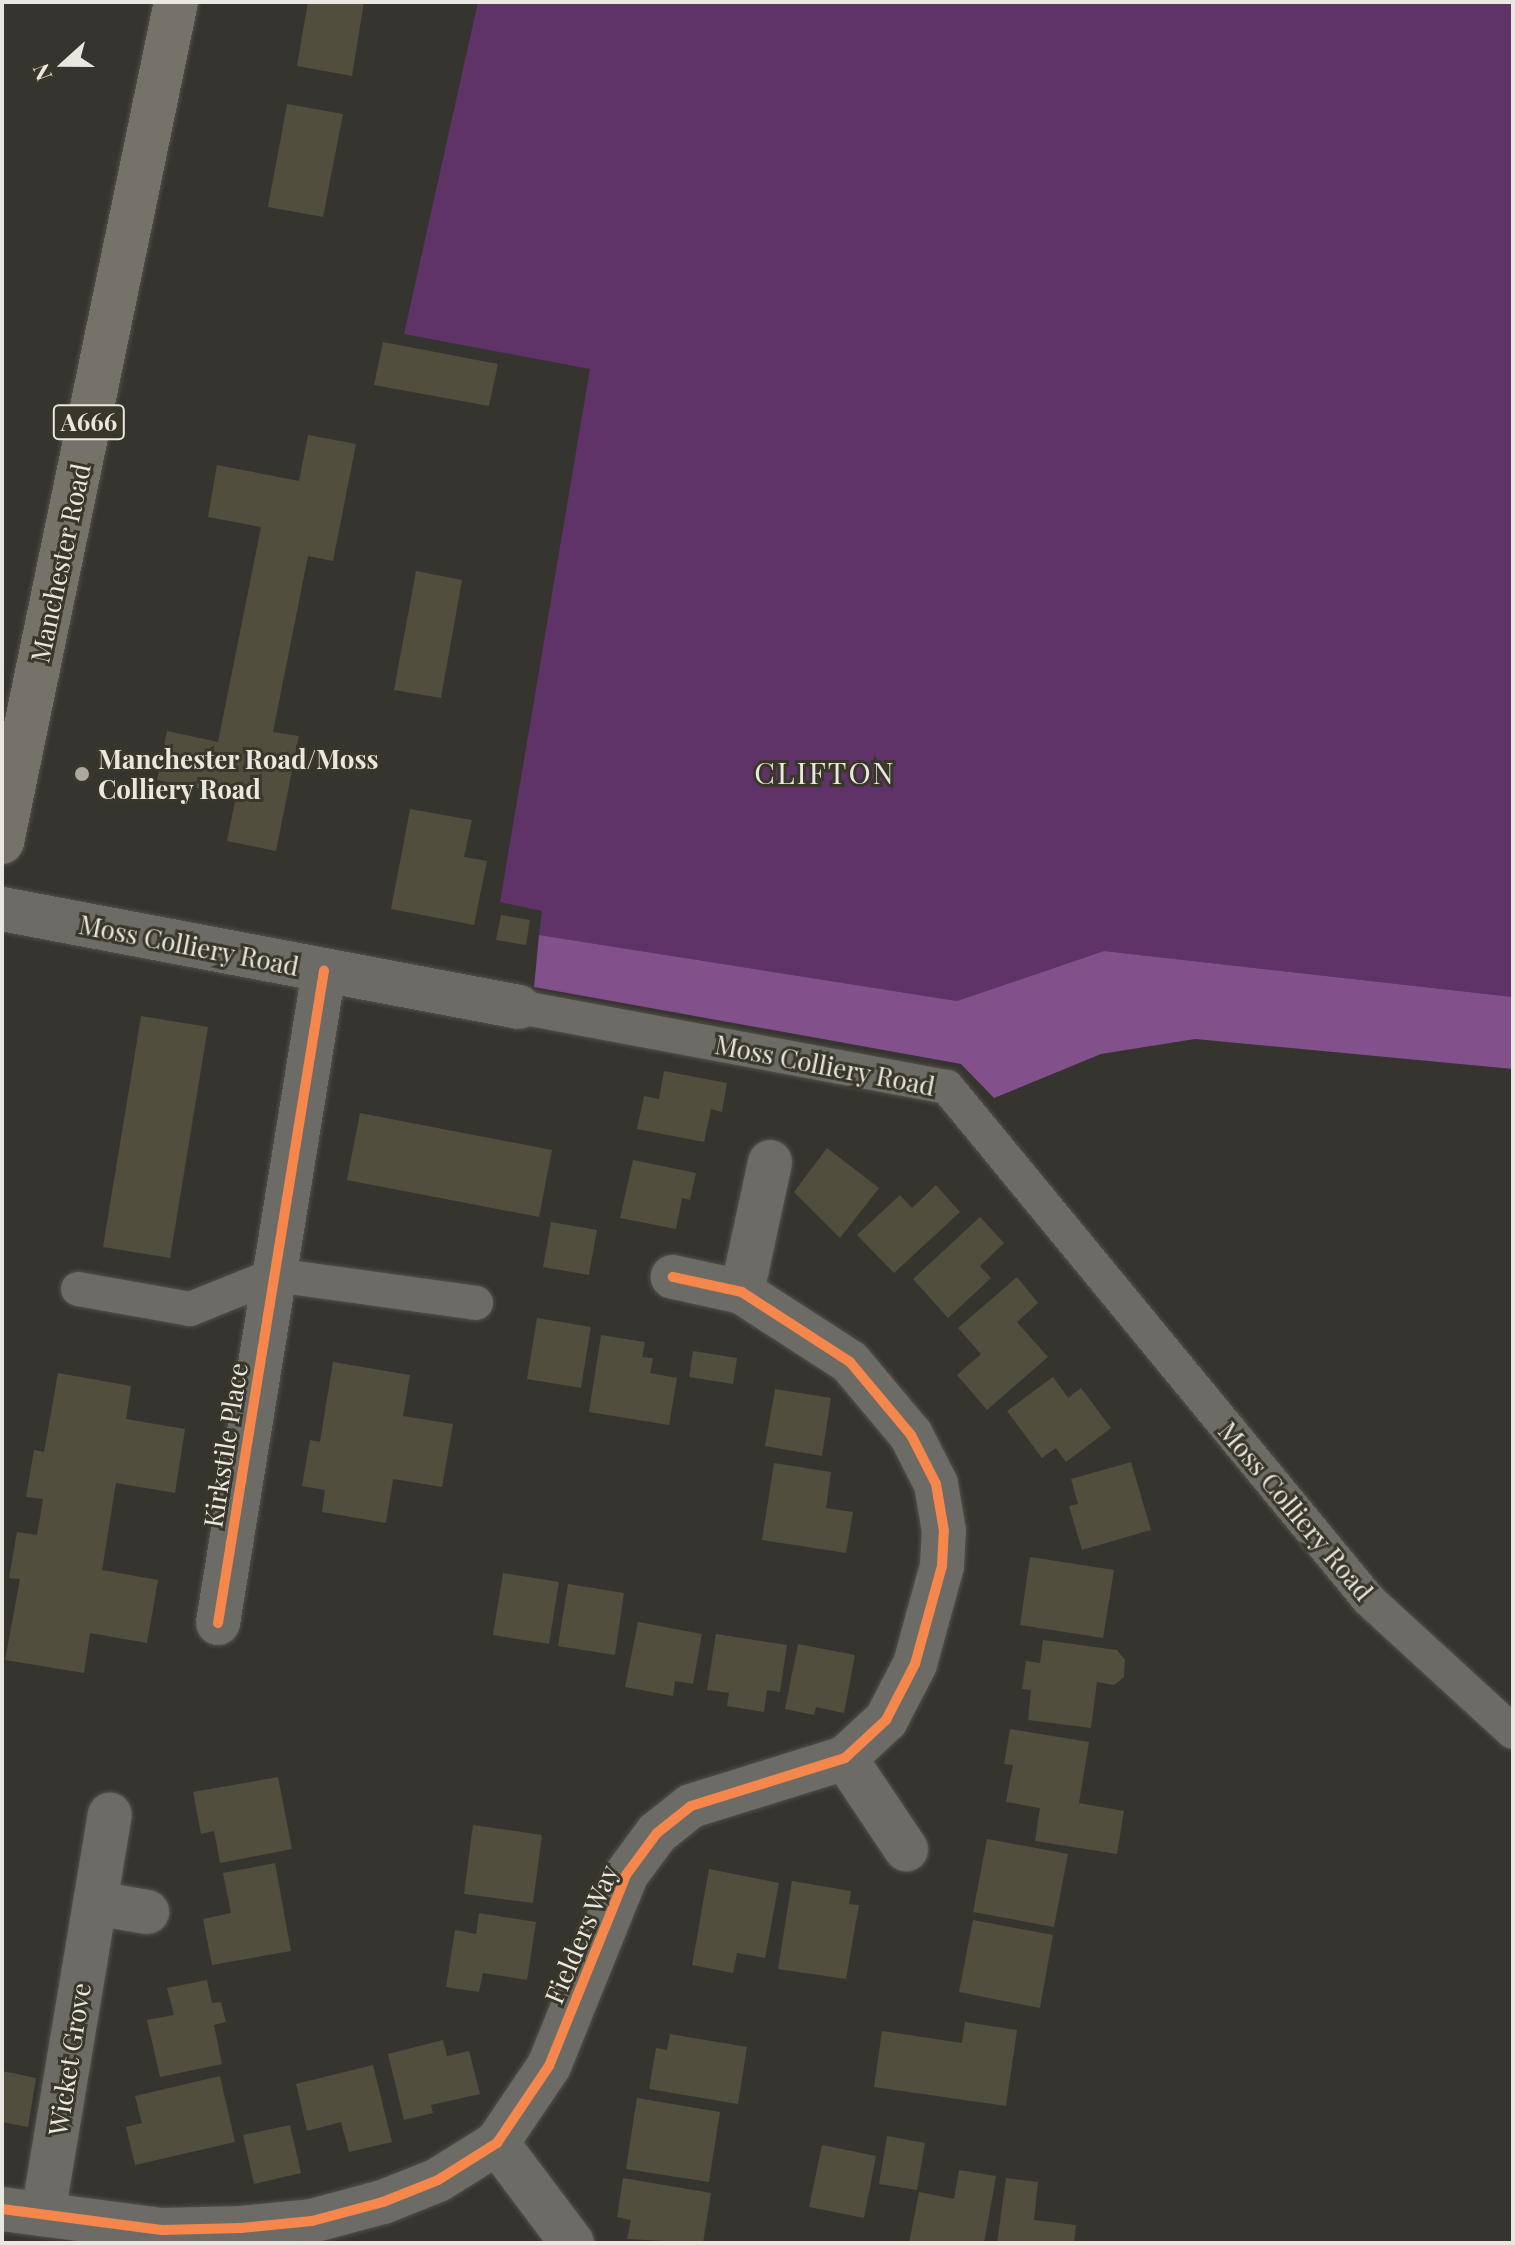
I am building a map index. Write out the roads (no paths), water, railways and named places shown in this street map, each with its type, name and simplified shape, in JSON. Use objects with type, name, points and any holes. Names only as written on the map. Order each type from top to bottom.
[{"type":"main road","name":"Manchester Road","points":[[2,842],[176,2]]},
{"type":"street","name":"Moss Colliery Road","points":[[2,909],[519,1007]]},
{"type":"street","name":"Kirkstile Place","points":[[218,1623],[324,971]]},
{"type":"street","points":[[742,1292],[770,1162]]},
{"type":"street","name":"Fielders Way","points":[[22,2212],[162,2230],[312,2221],[383,2202],[438,2180],[497,2143],[549,2066],[626,1875],[657,1833],[691,1806],[845,1758],[886,1720],[915,1664],[942,1566],[944,1531],[936,1484],[911,1435],[850,1362],[742,1292],[673,1277]]},
{"type":"street","points":[[845,1758],[906,1849]]},
{"type":"street","name":"Wicket Grove","points":[[22,2212],[95,1903],[110,1815]]},
{"type":"street","points":[[95,1903],[147,1912]]},
{"type":"street","points":[[497,2143],[572,2243]]},
{"type":"lane","name":"Moss Colliery Road","points":[[519,1007],[947,1087],[1369,1600],[1513,1732]]},
{"type":"lane","points":[[78,1289],[190,1309],[275,1275],[476,1303]]},
{"type":"place","name":"Manchester Road/Moss Colliery Road","points":[[82,774]]},
{"type":"district","name":"CLIFTON","points":[[825,772]]}]
